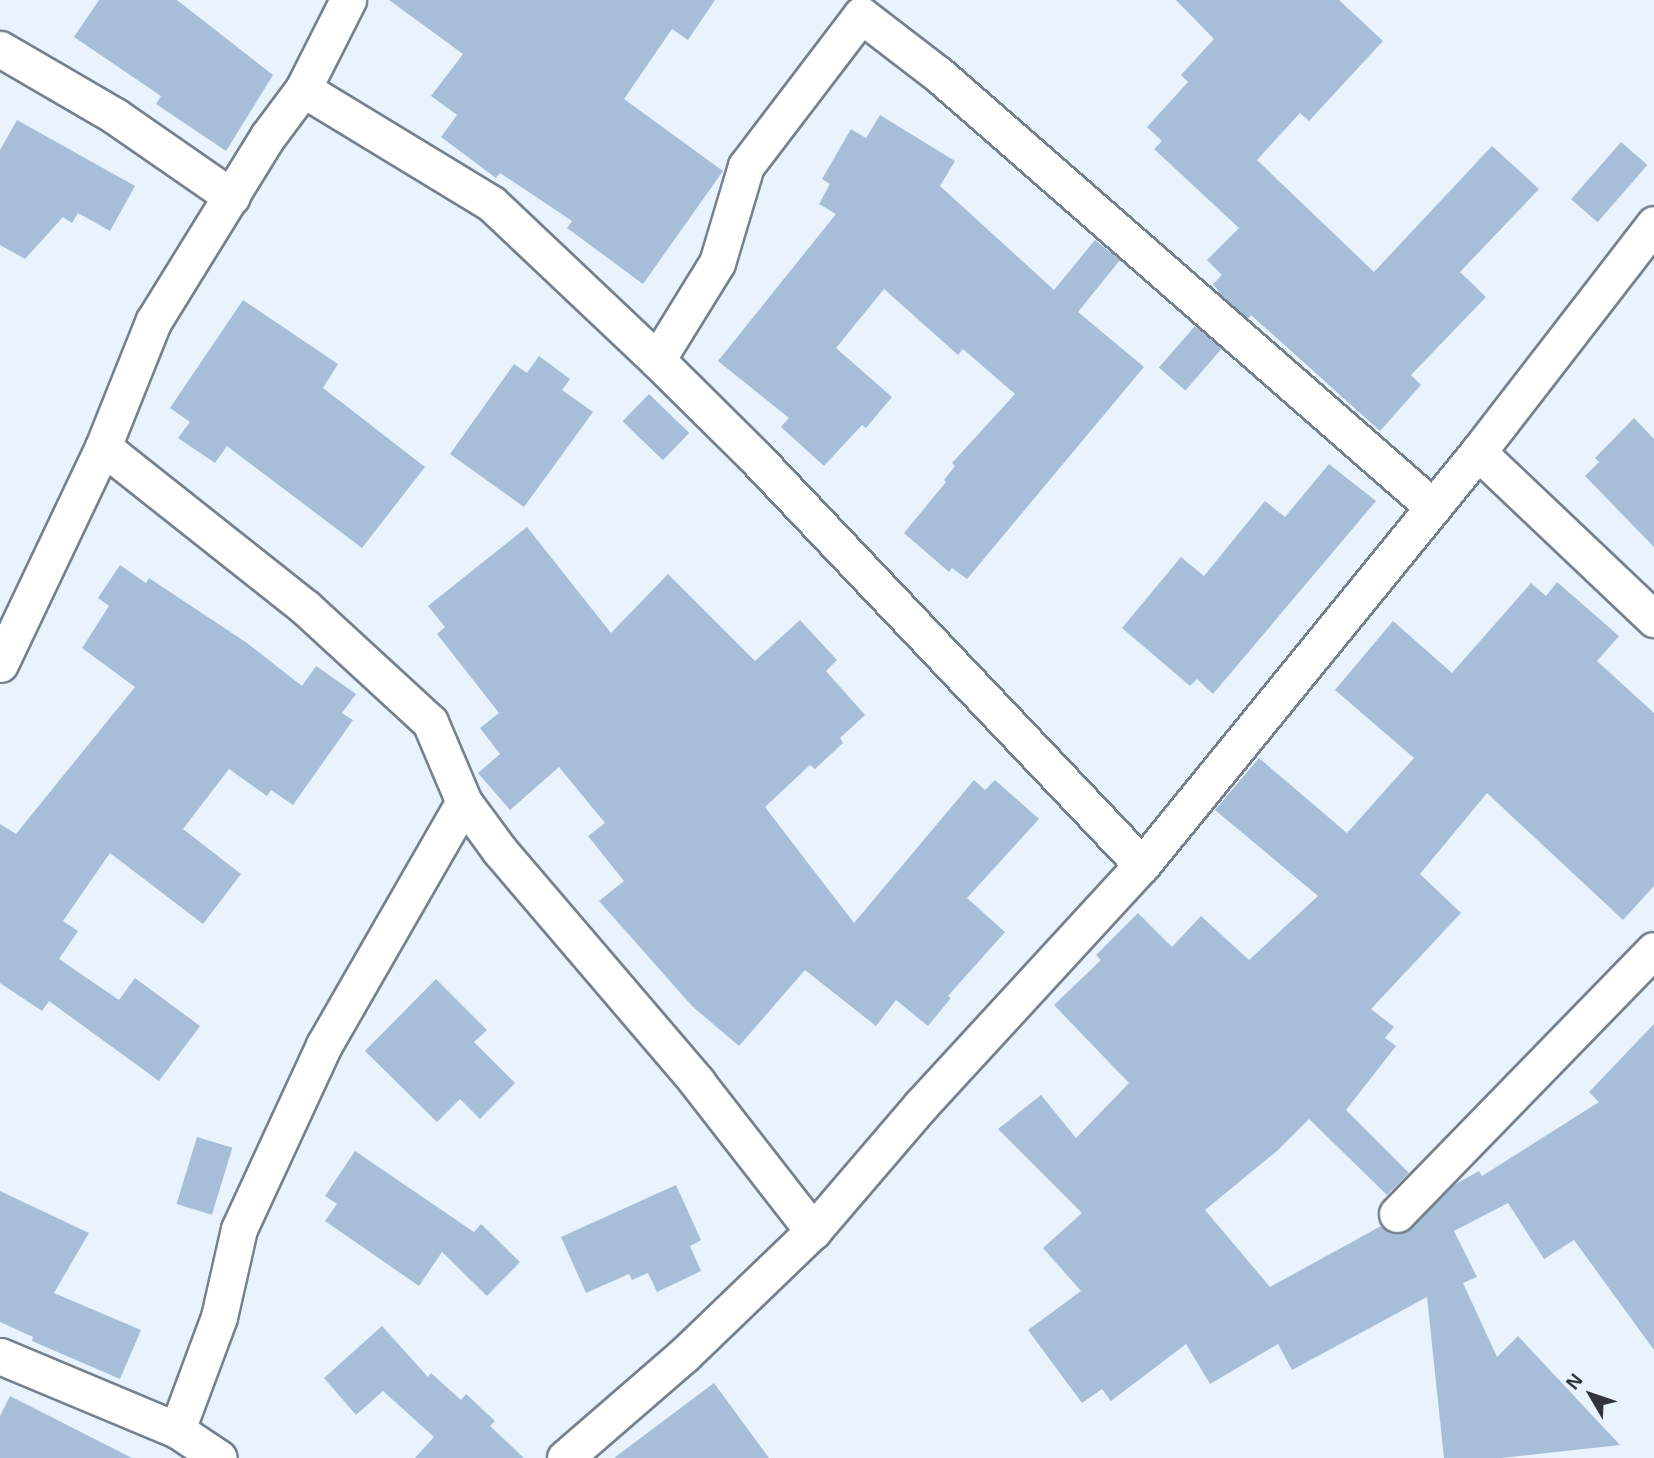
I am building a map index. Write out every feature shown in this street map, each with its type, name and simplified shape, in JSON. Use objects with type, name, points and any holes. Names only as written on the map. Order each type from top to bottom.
[{"type":"street","points":[[0,664],[103,447],[153,321],[268,136],[303,89],[348,0]]},
{"type":"street","points":[[657,360],[717,263],[746,166],[861,15],[938,74],[1433,507]]},
{"type":"street","points":[[0,49],[115,116],[232,197]]},
{"type":"street","points":[[303,89],[492,204],[755,457],[1142,865]]},
{"type":"street","points":[[565,1458],[684,1355],[813,1231],[930,1095],[1142,865],[1478,452],[1654,224]]},
{"type":"street","points":[[103,447],[306,608],[430,722],[464,802],[500,851],[697,1082],[813,1231]]},
{"type":"street","points":[[1478,452],[1654,619]]},
{"type":"street","points":[[177,1430],[219,1317],[244,1217],[324,1045],[464,802]]},
{"type":"street","points":[[1397,1214],[1654,950]]},
{"type":"street","points":[[0,1356],[177,1430],[219,1458]]},
{"type":"building","points":[[99,0],[177,0],[273,75],[226,151],[156,104],[161,96],[74,37]]},
{"type":"building","points":[[389,0],[715,0],[688,40],[672,29],[624,99],[723,171],[643,284],[567,228],[572,221],[500,173],[496,178],[441,137],[457,115],[431,96],[463,54]]},
{"type":"building","points":[[1176,0],[1339,0],[1383,41],[1309,121],[1300,113],[1257,160],[1374,272],[1492,146],[1539,189],[1460,272],[1486,297],[1411,375],[1421,385],[1380,431],[1251,315],[1248,319],[1222,296],[1213,284],[1222,275],[1207,260],[1239,228],[1154,149],[1162,141],[1147,127],[1188,82],[1181,75],[1214,39]]},
{"type":"building","points":[[880,115],[955,161],[940,186],[1054,290],[1095,240],[1120,260],[1078,312],[1144,367],[967,579],[952,568],[949,572],[904,533],[946,482],[944,480],[955,466],[952,463],[1015,394],[963,349],[958,355],[884,289],[836,348],[892,397],[866,428],[862,425],[824,466],[781,427],[789,418],[718,361],[836,214],[819,204],[830,184],[822,179],[851,129],[866,138]]},
{"type":"building","points":[[17,120],[135,186],[110,231],[78,213],[72,223],[63,217],[25,259],[0,245],[0,150]]},
{"type":"building","points":[[1621,142],[1647,165],[1598,222],[1571,199]]},
{"type":"building","points":[[243,300],[338,364],[323,388],[425,467],[362,548],[227,446],[215,463],[178,438],[190,422],[170,408]]},
{"type":"building","points":[[1195,326],[1221,349],[1185,390],[1159,368]]},
{"type":"building","points":[[539,356],[570,379],[562,390],[593,412],[524,507],[450,454],[514,364],[527,373]]},
{"type":"building","points":[[649,394],[689,433],[663,460],[623,421]]},
{"type":"building","points":[[1634,418],[1654,439],[1654,547],[1585,476],[1599,462],[1595,458]]},
{"type":"building","points":[[1329,464],[1376,501],[1213,694],[1197,679],[1190,686],[1122,628],[1181,557],[1204,576],[1265,501],[1285,517]]},
{"type":"building","points":[[527,527],[611,633],[668,574],[755,661],[800,620],[837,660],[826,671],[865,715],[840,738],[843,743],[815,769],[810,765],[765,807],[854,923],[974,780],[985,790],[995,780],[1039,819],[967,898],[1005,932],[948,996],[951,998],[928,1026],[896,1000],[876,1026],[805,970],[739,1046],[692,1006],[599,901],[624,881],[588,836],[605,823],[559,767],[510,810],[478,773],[500,754],[480,728],[499,713],[437,634],[445,627],[428,606]]},
{"type":"building","points":[[120,565],[146,583],[149,578],[247,643],[302,686],[316,666],[356,694],[342,713],[353,720],[293,805],[271,790],[267,796],[229,769],[183,829],[241,874],[203,924],[110,853],[63,921],[78,931],[59,959],[119,1000],[135,978],[200,1026],[159,1081],[49,1001],[42,1011],[0,983],[0,824],[16,834],[135,687],[82,648],[109,606],[98,598]]},
{"type":"building","points":[[1557,582],[1619,636],[1597,661],[1654,713],[1654,886],[1623,920],[1487,793],[1420,874],[1461,913],[1371,1009],[1394,1027],[1385,1038],[1396,1046],[1346,1110],[1409,1173],[1387,1195],[1309,1119],[1277,1151],[1205,1210],[1270,1287],[1381,1226],[1391,1233],[1403,1233],[1452,1186],[1479,1171],[1482,1176],[1599,1102],[1589,1092],[1654,1024],[1654,1350],[1574,1240],[1544,1259],[1508,1203],[1454,1231],[1477,1277],[1463,1283],[1497,1357],[1518,1336],[1620,1445],[1502,1458],[1444,1458],[1427,1297],[1292,1370],[1278,1344],[1210,1384],[1186,1344],[1111,1401],[1102,1389],[1082,1403],[1028,1330],[1081,1291],[1043,1248],[1082,1213],[998,1129],[1041,1095],[1076,1138],[1129,1083],[1054,1005],[1101,960],[1096,955],[1138,913],[1172,947],[1201,916],[1249,960],[1318,896],[1215,810],[1259,758],[1347,833],[1414,758],[1335,690],[1393,621],[1452,673],[1531,583],[1546,596]]},
{"type":"building","points":[[436,979],[487,1030],[474,1042],[515,1083],[480,1119],[460,1099],[437,1122],[365,1051]]},
{"type":"building","points":[[197,1137],[232,1148],[212,1215],[177,1204]]},
{"type":"building","points":[[355,1151],[474,1232],[481,1224],[520,1262],[487,1296],[442,1252],[419,1286],[325,1221],[337,1204],[325,1196]]},
{"type":"building","points":[[676,1185],[701,1240],[690,1246],[701,1271],[657,1292],[648,1273],[632,1280],[629,1274],[586,1293],[561,1237]]},
{"type":"building","points":[[0,1191],[89,1233],[54,1293],[141,1330],[120,1379],[32,1341],[33,1337],[0,1322]]},
{"type":"building","points":[[382,1326],[428,1377],[431,1373],[461,1400],[466,1394],[495,1421],[490,1426],[524,1458],[415,1458],[434,1437],[383,1391],[356,1415],[324,1378]]},
{"type":"building","points":[[714,1383],[769,1458],[614,1458]]},
{"type":"building","points":[[10,1396],[132,1458],[0,1458],[0,1416]]}]
